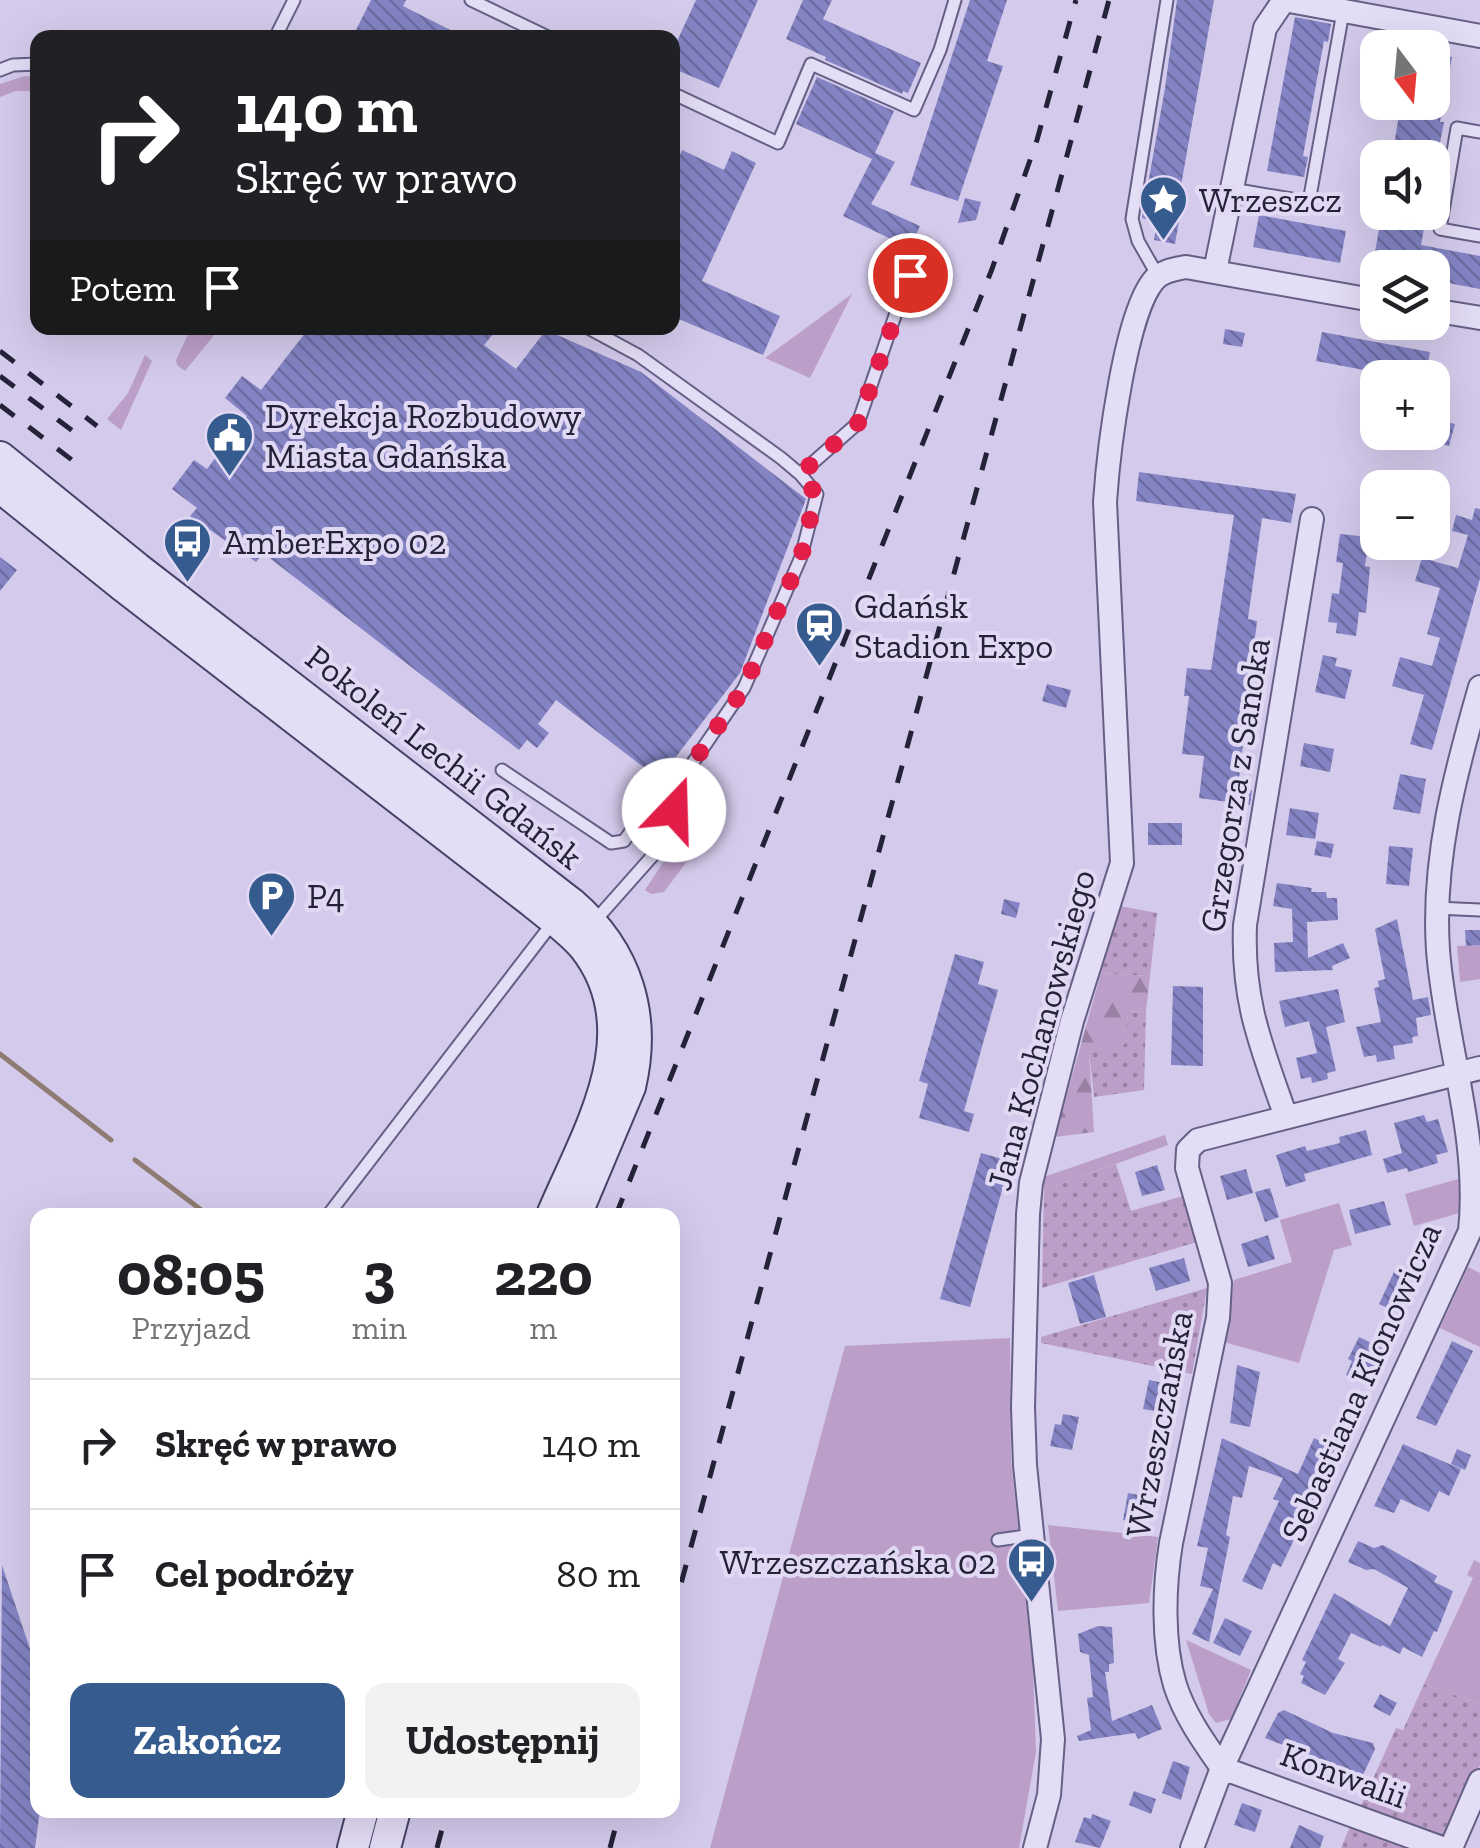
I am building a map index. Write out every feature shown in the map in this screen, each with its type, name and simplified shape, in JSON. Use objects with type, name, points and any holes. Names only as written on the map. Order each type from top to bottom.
[{"type":"street","points":[[1215,270],[1265,28],[1284,0],[1480,36]]},
{"type":"street","points":[[1158,276],[1186,267],[1215,270],[1360,298]]},
{"type":"street","name":"Jana Kochanowskiego","points":[[1035,1848],[1048,1795],[1054,1738],[1023,1407],[1031,1183],[1072,1022],[1122,863],[1105,502],[1111,442],[1130,343],[1141,304],[1158,276]]},
{"type":"street","points":[[1450,313],[1480,318]]},
{"type":"street","name":"Pokoleń Lechii Gdańsk","points":[[0,458],[252,671]]},
{"type":"street","name":"Pokoleń Lechii Gdańsk","points":[[0,487],[252,671],[573,915],[618,958],[636,1013],[637,1044],[630,1087],[579,1208]]},
{"type":"street","name":"Grzegorza z Sanoka","points":[[1286,1117],[1250,1014],[1244,965],[1245,924],[1312,519]]},
{"type":"street","name":"Sebastiana Klonowicza","points":[[1192,1848],[1222,1768],[1470,1231],[1474,1194],[1442,989],[1436,908],[1448,806],[1480,687]]},
{"type":"street","name":"Pokoleń Lechii Gdańsk","points":[[555,1208],[605,1092],[615,1043],[614,1017],[601,976],[583,946],[573,915]]},
{"type":"street","name":"Wrzeszczańska","points":[[1222,1768],[1194,1726],[1174,1684],[1168,1632],[1167,1570],[1171,1542],[1218,1318],[1220,1283],[1187,1168],[1188,1150],[1198,1140],[1480,1068]]},
{"type":"street","name":"Konwalii","points":[[1222,1768],[1442,1848]]},
{"type":"street","points":[[1450,1848],[1480,1781]]},
{"type":"street","points":[[353,1848],[361,1818]]},
{"type":"street","points":[[385,1848],[393,1818]]},
{"type":"lane","points":[[279,30],[294,0]]},
{"type":"lane","points":[[471,0],[533,30]]},
{"type":"lane","points":[[680,96],[778,144],[811,64],[914,110],[940,50],[955,0]]},
{"type":"lane","points":[[1158,276],[1138,241],[1132,220],[1167,0]]},
{"type":"lane","points":[[1232,189],[1309,202],[1343,12]]},
{"type":"lane","points":[[0,70],[30,64]]},
{"type":"lane","points":[[1480,132],[1457,128],[1440,229],[1480,236]]},
{"type":"lane","points":[[800,474],[858,423],[910,275]]},
{"type":"lane","points":[[502,770],[611,844],[624,841],[650,804],[677,786],[744,688],[801,557],[816,494],[800,474],[638,354],[601,335]]},
{"type":"lane","points":[[334,1208],[573,915],[671,835],[677,786]]},
{"type":"lane","points":[[1436,908],[1480,910]]},
{"type":"lane","points":[[998,1540],[1033,1536]]},
{"type":"green space","points":[[30,76],[30,91],[0,97],[0,84]]},
{"type":"green space","points":[[852,294],[810,378],[765,358]]},
{"type":"green space","points":[[188,335],[214,335],[185,371],[176,360]]},
{"type":"green space","points":[[145,355],[152,361],[121,430],[107,419],[128,393]]},
{"type":"green space","points":[[678,840],[694,852],[664,892],[651,894],[645,890]]},
{"type":"green space","points":[[1120,906],[1157,913],[1150,976],[1101,973]]},
{"type":"green space","points":[[1480,945],[1480,979],[1460,982],[1457,946]]},
{"type":"green space","points":[[1101,973],[1150,976],[1146,1011],[1128,1012],[1126,1044],[1089,1052],[1094,1132],[1055,1137]]},
{"type":"green space","points":[[1146,1011],[1144,1090],[1094,1097],[1089,1052],[1125,1044],[1128,1012]]},
{"type":"green space","points":[[1165,1135],[1168,1145],[1044,1190],[1044,1177]]},
{"type":"green space","points":[[1116,1164],[1131,1211],[1183,1196],[1197,1242],[1042,1288],[1044,1190]]},
{"type":"green space","points":[[1462,1178],[1463,1212],[1414,1226],[1405,1194]]},
{"type":"green space","points":[[1339,1203],[1352,1245],[1334,1250],[1299,1363],[1224,1342],[1234,1280],[1292,1262],[1280,1220]]},
{"type":"green space","points":[[1468,1267],[1480,1273],[1480,1347],[1440,1328]]},
{"type":"green space","points":[[1207,1288],[1192,1374],[1041,1343],[1041,1337]]},
{"type":"green space","points":[[1010,1338],[1011,1460],[1033,1668],[1036,1752],[1019,1848],[710,1848],[845,1346]]},
{"type":"green space","points":[[1048,1525],[1158,1537],[1149,1603],[1058,1611]]},
{"type":"green space","points":[[1474,1560],[1480,1563],[1480,1704],[1424,1684],[1473,1578],[1467,1575]]},
{"type":"green space","points":[[1186,1640],[1251,1670],[1231,1719],[1216,1723],[1209,1714]]},
{"type":"green space","points":[[1424,1684],[1480,1704],[1480,1765],[1446,1843],[1358,1812],[1396,1728],[1403,1730]]},
{"type":"green space","points":[[1351,1824],[1419,1848],[1341,1848]]},
{"type":"building","points":[[371,0],[406,0],[403,6],[450,30],[356,30]]},
{"type":"building","points":[[696,0],[758,0],[719,88],[680,71],[680,35]]},
{"type":"building","points":[[803,0],[832,0],[823,19],[921,63],[908,93],[902,94],[825,60],[826,57],[786,39]]},
{"type":"building","points":[[970,0],[1007,0],[987,61],[1003,66],[958,201],[910,185]]},
{"type":"building","points":[[1177,0],[1214,0],[1180,191],[1184,192],[1175,244],[1154,240],[1157,222],[1142,218]]},
{"type":"building","points":[[1295,17],[1331,24],[1328,42],[1324,41],[1303,156],[1308,157],[1304,177],[1267,171]]},
{"type":"building","points":[[817,77],[894,111],[875,153],[895,162],[871,204],[920,226],[910,248],[843,216],[872,159],[796,124]]},
{"type":"building","points":[[1398,120],[1444,122],[1440,140],[1395,140]]},
{"type":"building","points":[[682,150],[724,170],[732,151],[756,163],[702,281],[780,316],[763,355],[680,319]]},
{"type":"building","points":[[965,198],[981,202],[976,220],[958,223]]},
{"type":"building","points":[[1259,215],[1346,231],[1340,263],[1253,247]]},
{"type":"building","points":[[1379,230],[1424,230],[1421,245],[1448,250],[1375,250]]},
{"type":"building","points":[[1450,250],[1480,256],[1480,289],[1450,283]]},
{"type":"building","points":[[1225,329],[1245,333],[1242,347],[1223,344]]},
{"type":"building","points":[[1322,332],[1430,352],[1428,360],[1360,360],[1360,369],[1316,361]]},
{"type":"building","points":[[304,335],[492,335],[484,345],[516,369],[542,335],[557,335],[641,372],[806,499],[740,673],[659,779],[556,700],[538,724],[549,733],[537,748],[527,740],[519,750],[263,553],[256,562],[190,516],[197,508],[172,489],[194,460],[207,469],[247,416],[225,398],[242,376],[261,390]]},
{"type":"building","points":[[1139,472],[1296,494],[1291,523],[1262,518],[1248,619],[1257,621],[1238,788],[1252,790],[1250,805],[1199,798],[1204,756],[1182,754],[1189,696],[1184,696],[1187,668],[1211,670],[1234,515],[1136,501]]},
{"type":"building","points":[[1475,508],[1480,509],[1480,578],[1432,750],[1410,744],[1424,695],[1392,686],[1400,657],[1432,666],[1440,638],[1427,634],[1440,588],[1415,581],[1421,560],[1458,568],[1468,535],[1452,531],[1456,515],[1472,520]]},
{"type":"building","points":[[1340,534],[1360,536],[1360,560],[1366,560],[1365,566],[1370,567],[1366,613],[1359,612],[1356,636],[1336,633],[1337,623],[1328,622],[1332,593],[1339,594],[1343,563],[1336,562]]},
{"type":"building","points":[[0,557],[17,570],[0,591]]},
{"type":"building","points":[[1323,655],[1337,658],[1335,666],[1352,670],[1345,699],[1315,692]]},
{"type":"building","points":[[1047,684],[1071,690],[1066,708],[1042,701]]},
{"type":"building","points":[[1304,743],[1334,749],[1330,772],[1300,766]]},
{"type":"building","points":[[1400,774],[1426,779],[1420,814],[1393,809]]},
{"type":"building","points":[[1290,808],[1319,813],[1315,839],[1286,835]]},
{"type":"building","points":[[1148,823],[1182,823],[1182,845],[1148,845]]},
{"type":"building","points":[[1317,841],[1334,844],[1331,858],[1314,855]]},
{"type":"building","points":[[1389,846],[1413,848],[1409,886],[1386,884]]},
{"type":"building","points":[[1277,883],[1312,888],[1311,892],[1326,892],[1327,898],[1337,898],[1338,920],[1307,922],[1308,958],[1343,943],[1350,958],[1332,966],[1333,970],[1275,972],[1274,943],[1293,942],[1292,909],[1273,906]]},
{"type":"building","points":[[1004,899],[1020,903],[1016,918],[1001,914]]},
{"type":"building","points":[[1397,919],[1413,1000],[1428,997],[1431,1015],[1416,1018],[1418,1036],[1412,1037],[1413,1043],[1393,1046],[1395,1059],[1377,1062],[1376,1055],[1364,1057],[1356,1027],[1381,1022],[1374,988],[1385,979],[1375,929]]},
{"type":"building","points":[[1465,930],[1480,930],[1480,945],[1466,946]]},
{"type":"building","points":[[955,954],[984,962],[978,984],[998,990],[964,1111],[974,1114],[969,1132],[919,1118],[928,1084],[919,1081]]},
{"type":"building","points":[[1173,986],[1203,987],[1203,1066],[1171,1065]]},
{"type":"building","points":[[1338,989],[1345,1022],[1326,1027],[1336,1071],[1327,1073],[1328,1079],[1312,1083],[1311,1077],[1301,1079],[1296,1058],[1317,1053],[1309,1021],[1285,1027],[1279,1001]]},
{"type":"building","points":[[1424,1115],[1427,1122],[1438,1119],[1448,1152],[1436,1155],[1438,1163],[1408,1172],[1407,1168],[1387,1173],[1383,1159],[1402,1153],[1394,1123]]},
{"type":"building","points":[[1366,1130],[1372,1155],[1304,1174],[1306,1181],[1286,1187],[1276,1155],[1305,1146],[1307,1151],[1340,1143],[1339,1137]]},
{"type":"building","points":[[981,1153],[1010,1161],[970,1307],[940,1299]]},
{"type":"building","points":[[1157,1165],[1165,1190],[1142,1196],[1135,1172]]},
{"type":"building","points":[[1246,1169],[1253,1193],[1227,1200],[1220,1176]]},
{"type":"building","points":[[1270,1188],[1279,1217],[1265,1222],[1255,1192]]},
{"type":"building","points":[[1384,1201],[1391,1225],[1355,1234],[1349,1210]]},
{"type":"building","points":[[1268,1235],[1275,1259],[1248,1267],[1241,1244]]},
{"type":"building","points":[[1184,1258],[1190,1281],[1156,1291],[1149,1268]]},
{"type":"building","points":[[1406,1267],[1412,1270],[1416,1281],[1396,1312],[1379,1304],[1394,1272]]},
{"type":"building","points":[[1094,1275],[1106,1317],[1080,1324],[1068,1283]]},
{"type":"building","points":[[1359,1337],[1382,1348],[1367,1384],[1346,1375],[1352,1361],[1348,1359]]},
{"type":"building","points":[[1452,1341],[1473,1351],[1436,1426],[1416,1418]]},
{"type":"building","points":[[1237,1365],[1260,1372],[1250,1427],[1230,1423]]},
{"type":"building","points":[[1149,1380],[1173,1385],[1167,1413],[1143,1409]]},
{"type":"building","points":[[1063,1414],[1079,1417],[1072,1450],[1050,1446],[1055,1424],[1061,1425]]},
{"type":"building","points":[[1222,1438],[1298,1474],[1314,1438],[1337,1449],[1281,1567],[1273,1563],[1262,1590],[1242,1581],[1279,1501],[1273,1499],[1283,1478],[1249,1466],[1242,1498],[1233,1496],[1226,1535],[1230,1537],[1209,1642],[1192,1634],[1213,1589],[1200,1586],[1208,1548],[1197,1546]]},
{"type":"building","points":[[1403,1444],[1461,1469],[1449,1496],[1439,1491],[1429,1512],[1401,1499],[1394,1513],[1374,1506]]},
{"type":"building","points":[[1457,1449],[1471,1455],[1465,1470],[1451,1464]]},
{"type":"building","points":[[1128,1493],[1150,1497],[1144,1524],[1123,1520]]},
{"type":"building","points":[[1358,1541],[1374,1548],[1383,1545],[1437,1576],[1434,1582],[1453,1591],[1422,1657],[1403,1647],[1400,1654],[1351,1633],[1338,1659],[1345,1663],[1325,1695],[1301,1683],[1304,1676],[1300,1674],[1306,1662],[1302,1660],[1334,1593],[1390,1626],[1408,1588],[1374,1569],[1366,1570],[1348,1562]]},
{"type":"building","points":[[2,1565],[30,1649],[30,1818],[39,1818],[35,1848],[0,1848]]},
{"type":"building","points":[[1225,1618],[1252,1631],[1240,1656],[1213,1643]]},
{"type":"building","points":[[1098,1626],[1112,1627],[1114,1663],[1105,1672],[1112,1721],[1152,1705],[1162,1729],[1138,1739],[1135,1733],[1079,1741],[1077,1736],[1091,1730],[1087,1698],[1093,1697],[1089,1655],[1080,1652],[1078,1634]]},
{"type":"building","points":[[1380,1694],[1397,1703],[1390,1716],[1373,1707]]},
{"type":"building","points":[[1284,1710],[1333,1733],[1373,1743],[1375,1749],[1363,1775],[1265,1738],[1278,1713]]},
{"type":"building","points":[[1173,1761],[1190,1767],[1181,1800],[1162,1793]]},
{"type":"building","points":[[1134,1791],[1156,1799],[1151,1814],[1129,1805]]},
{"type":"building","points":[[1242,1803],[1262,1810],[1255,1832],[1234,1825]]},
{"type":"building","points":[[1092,1814],[1111,1821],[1100,1848],[1075,1842],[1084,1817],[1091,1819]]},
{"type":"building","points":[[1299,1825],[1324,1836],[1320,1848],[1290,1848]]},
{"type":"waterway","points":[[0,1054],[111,1140]]},
{"type":"waterway","points":[[135,1160],[199,1208]]},
{"type":"railway","points":[[619,1208],[992,269],[1037,140],[1076,0]]},
{"type":"railway","points":[[680,1587],[1109,0]]},
{"type":"railway","points":[[0,351],[97,426]]},
{"type":"railway","points":[[0,376],[86,441]]},
{"type":"railway","points":[[0,405],[72,460]]},
{"type":"railway","points":[[437,1848],[445,1818]]},
{"type":"railway","points":[[610,1848],[618,1818]]},
{"type":"place","name":"Wrzeszcz","points":[[1164,242]]},
{"type":"place","name":"Dyrekcja Rozbudowy Miasta Gdańska","points":[[230,478]]},
{"type":"place","name":"AmberExpo 02","points":[[188,584]]},
{"type":"place","name":"Gdańsk Stadion Expo","points":[[819,668]]},
{"type":"place","name":"P4","points":[[272,938]]},
{"type":"place","name":"Wrzeszczańska 02","points":[[1031,1604]]},
{"type":"route","points":[[674,810],[677,786],[744,688],[801,557],[816,494],[800,474],[858,423],[910,275]]}]
